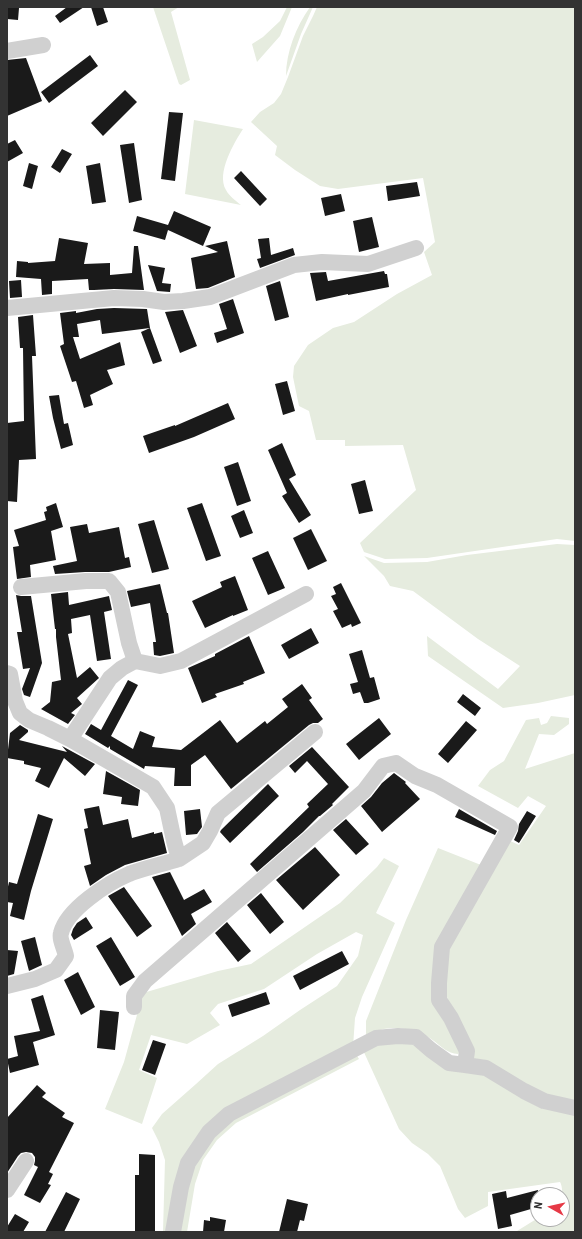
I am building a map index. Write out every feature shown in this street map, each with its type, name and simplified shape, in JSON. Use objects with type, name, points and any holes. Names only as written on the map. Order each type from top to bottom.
[{"type":"street","points":[[7,51],[43,44]]},
{"type":"street","points":[[7,308],[114,298],[143,299],[164,302],[183,301],[210,297],[294,265],[322,262],[368,264],[416,248]]},
{"type":"street","points":[[21,587],[86,581],[109,581],[118,592],[129,643],[135,661]]},
{"type":"street","points":[[70,739],[110,678],[122,668],[135,661],[160,666],[181,662],[306,594]]},
{"type":"street","points":[[7,673],[10,674],[15,701],[20,713],[29,720],[70,739],[153,787],[167,808],[179,859]]},
{"type":"street","points":[[7,986],[35,979],[56,970],[66,956],[60,934],[74,911],[93,894],[130,874],[179,859],[203,843],[218,813],[315,732]]},
{"type":"street","points":[[134,1007],[134,996],[145,981],[364,791],[384,766],[396,763],[415,776],[437,785],[510,827],[442,947],[439,1000],[451,1018],[467,1051],[465,1065]]},
{"type":"street","points":[[173,1232],[181,1187],[188,1163],[209,1132],[229,1114],[376,1038],[398,1036],[416,1037],[449,1063],[486,1068],[544,1101],[575,1108]]},
{"type":"street","points":[[7,1190],[26,1161]]},
{"type":"shaded area","points":[[153,7],[179,7],[171,12],[190,80],[181,85],[179,84]]},
{"type":"shaded area","points":[[287,7],[292,7],[280,36],[257,62],[252,44],[263,37],[280,21]]},
{"type":"shaded area","points":[[310,7],[313,7],[301,34],[286,76],[286,67],[290,49],[296,31]]},
{"type":"shaded area","points":[[317,7],[575,7],[575,541],[557,539],[427,558],[385,559],[364,552],[360,543],[416,490],[403,445],[345,446],[345,440],[316,440],[309,411],[299,406],[293,377],[294,366],[308,345],[333,328],[354,322],[397,294],[432,275],[424,252],[435,242],[423,178],[338,189],[320,186],[275,155],[277,146],[251,122],[260,112],[274,103],[281,94],[303,36]]},
{"type":"shaded area","points":[[194,120],[243,129],[227,158],[223,175],[223,183],[227,192],[241,205],[185,194]]},
{"type":"shaded area","points":[[557,544],[575,545],[575,695],[538,703],[503,708],[428,656],[427,636],[498,689],[520,666],[478,639],[413,591],[390,586],[384,576],[364,556],[384,563],[427,562],[467,555]]},
{"type":"shaded area","points":[[551,716],[569,718],[569,724],[554,735],[539,734],[525,769],[575,753],[575,1232],[512,1232],[517,1231],[530,1223],[530,1227],[570,1227],[570,1187],[561,1187],[560,1182],[488,1192],[488,1206],[465,1218],[458,1209],[440,1166],[428,1154],[412,1143],[399,1129],[362,1048],[382,1041],[412,1040],[463,1070],[451,1009],[446,994],[449,941],[508,840],[519,845],[546,806],[528,796],[518,808],[478,786],[490,770],[504,761],[526,720],[539,718],[541,725],[547,723]]},
{"type":"shaded area","points":[[438,848],[481,865],[435,966],[462,1050],[458,1054],[448,1051],[422,1034],[401,1028],[376,1031],[366,1036],[366,1021],[406,920]]},
{"type":"shaded area","points":[[384,858],[399,866],[376,913],[395,923],[362,997],[355,1018],[353,1047],[207,1127],[170,1232],[163,1232],[165,1160],[159,1142],[152,1128],[162,1114],[218,1064],[263,1036],[337,986],[358,956],[363,935],[356,932],[317,954],[264,989],[218,1004],[210,1013],[220,1025],[187,1044],[151,1035],[139,1070],[157,1078],[142,1124],[105,1109],[124,1062],[143,993],[218,971],[251,964],[340,903],[377,867]]},
{"type":"shaded area","points":[[356,1054],[359,1059],[236,1123],[217,1140],[203,1160],[195,1184],[187,1232],[178,1232],[186,1184],[212,1133],[236,1115]]},
{"type":"building","points":[[7,7],[19,8],[18,20],[7,19]]},
{"type":"building","points":[[67,7],[84,7],[60,23],[55,16]]},
{"type":"building","points":[[91,7],[103,7],[108,22],[97,26]]},
{"type":"building","points":[[90,55],[98,66],[49,103],[41,92]]},
{"type":"building","points":[[26,58],[42,101],[7,116],[7,60]]},
{"type":"building","points":[[125,90],[137,102],[103,136],[91,123]]},
{"type":"building","points":[[169,112],[183,113],[175,181],[161,179]]},
{"type":"building","points":[[15,140],[23,153],[7,162],[7,144]]},
{"type":"building","points":[[134,143],[142,200],[129,203],[120,145]]},
{"type":"building","points":[[62,149],[72,154],[60,173],[51,167]]},
{"type":"building","points":[[29,163],[38,166],[32,189],[23,186]]},
{"type":"building","points":[[100,163],[106,202],[92,204],[86,166]]},
{"type":"building","points":[[241,171],[267,199],[260,206],[234,178]]},
{"type":"building","points":[[417,182],[420,196],[388,201],[386,186]]},
{"type":"building","points":[[341,194],[345,211],[325,216],[321,198]]},
{"type":"building","points":[[174,211],[211,227],[203,246],[168,230],[165,240],[133,231],[137,216],[168,225]]},
{"type":"building","points":[[372,217],[379,247],[359,252],[353,221]]},
{"type":"building","points":[[59,238],[88,243],[84,264],[110,263],[110,275],[132,273],[134,246],[138,246],[144,290],[89,290],[88,279],[52,281],[52,294],[42,295],[41,279],[16,277],[17,261],[28,263],[55,261]]},
{"type":"building","points":[[269,238],[271,255],[293,248],[295,255],[260,268],[257,259],[261,258],[258,239]]},
{"type":"building","points":[[227,241],[235,277],[208,288],[196,289],[191,258],[218,252],[205,246]]},
{"type":"building","points":[[148,265],[165,268],[162,283],[171,284],[170,292],[157,291]]},
{"type":"building","points":[[384,271],[385,274],[387,274],[389,287],[316,301],[310,273],[326,272],[328,281]]},
{"type":"building","points":[[21,280],[22,297],[10,298],[9,281]]},
{"type":"building","points":[[280,281],[289,317],[275,321],[266,286]]},
{"type":"building","points":[[233,299],[244,333],[217,343],[214,333],[227,329],[219,304]]},
{"type":"building","points":[[97,309],[147,309],[150,328],[102,334],[100,320],[77,324],[79,337],[73,337],[80,359],[120,342],[125,365],[107,370],[113,384],[90,395],[93,405],[84,408],[76,381],[72,382],[60,346],[64,344],[60,313],[76,311],[76,313]]},
{"type":"building","points":[[183,310],[197,346],[180,353],[165,312]]},
{"type":"building","points":[[33,315],[36,356],[32,356],[36,459],[19,460],[17,502],[7,501],[7,423],[24,421],[23,348],[20,348],[18,317]]},
{"type":"building","points":[[150,328],[162,361],[153,364],[141,332]]},
{"type":"building","points":[[287,381],[295,411],[283,415],[275,384]]},
{"type":"building","points":[[59,395],[64,424],[68,423],[73,445],[61,449],[49,396]]},
{"type":"building","points":[[228,403],[235,419],[194,437],[149,453],[143,436],[175,426]]},
{"type":"building","points":[[282,443],[296,475],[289,479],[311,515],[299,523],[282,496],[287,493],[268,450]]},
{"type":"building","points":[[238,462],[251,501],[237,506],[224,467]]},
{"type":"building","points":[[365,480],[373,511],[359,514],[351,484]]},
{"type":"building","points":[[56,503],[63,527],[51,531],[56,560],[30,565],[31,577],[17,579],[13,547],[19,546],[14,530],[46,520],[44,512],[47,511],[46,507]]},
{"type":"building","points":[[202,503],[221,556],[206,561],[187,508]]},
{"type":"building","points":[[244,510],[253,533],[240,538],[231,516]]},
{"type":"building","points":[[154,520],[169,569],[152,573],[138,524]]},
{"type":"building","points":[[87,524],[89,533],[119,527],[125,558],[129,557],[131,567],[109,572],[55,574],[53,566],[77,561],[70,527]]},
{"type":"building","points":[[311,529],[327,561],[308,570],[293,538]]},
{"type":"building","points":[[268,551],[285,588],[268,595],[252,558]]},
{"type":"building","points":[[235,576],[248,610],[205,628],[192,601],[222,587],[220,582]]},
{"type":"building","points":[[341,583],[361,623],[352,627],[351,624],[342,628],[333,611],[338,609],[331,596],[336,594],[333,587]]},
{"type":"building","points":[[160,584],[168,613],[174,653],[160,656],[154,655],[153,642],[156,642],[150,603],[131,607],[127,591]]},
{"type":"building","points":[[68,592],[69,605],[109,596],[112,610],[104,612],[111,659],[97,661],[90,615],[71,619],[72,633],[68,634],[77,678],[90,667],[99,678],[77,698],[82,704],[71,713],[75,715],[68,724],[41,709],[50,702],[52,682],[61,680],[51,594]]},
{"type":"building","points":[[16,595],[31,596],[42,663],[30,697],[24,695],[22,689],[30,668],[23,669],[17,632],[22,632]]},
{"type":"building","points":[[311,628],[319,643],[289,659],[281,645]]},
{"type":"building","points":[[249,636],[265,673],[243,682],[244,684],[215,694],[217,697],[202,703],[188,668],[215,656],[215,654]]},
{"type":"building","points":[[362,650],[370,678],[374,677],[380,699],[368,703],[364,703],[360,692],[353,694],[350,684],[358,682],[349,654]]},
{"type":"building","points":[[128,680],[138,685],[111,736],[133,749],[140,731],[155,737],[152,747],[181,750],[220,720],[237,743],[265,721],[267,724],[288,707],[282,699],[302,684],[312,698],[309,700],[323,719],[318,723],[309,725],[231,789],[205,755],[191,765],[191,786],[174,786],[175,768],[145,766],[144,769],[110,749],[110,746],[108,748],[85,734],[91,724],[101,730]]},
{"type":"building","points":[[463,694],[481,708],[475,716],[457,702]]},
{"type":"building","points":[[379,718],[391,734],[359,760],[346,744]]},
{"type":"building","points":[[466,721],[477,730],[448,763],[438,754]]},
{"type":"building","points":[[20,725],[28,730],[28,732],[19,740],[67,752],[62,746],[95,764],[85,776],[64,758],[49,788],[35,781],[41,768],[24,764],[24,761],[7,758],[10,733]]},
{"type":"building","points":[[312,747],[349,787],[332,804],[333,805],[257,872],[250,864],[309,807],[307,804],[328,784],[307,761],[295,773],[289,766]]},
{"type":"building","points":[[106,771],[140,790],[138,806],[121,804],[122,797],[103,794]]},
{"type":"building","points":[[394,773],[406,782],[405,783],[420,799],[382,832],[361,806],[371,797],[382,783]]},
{"type":"building","points":[[268,784],[279,796],[230,843],[220,832],[221,830]]},
{"type":"building","points":[[99,806],[103,825],[128,819],[132,838],[154,832],[154,834],[162,832],[167,853],[125,865],[106,875],[90,886],[84,866],[91,864],[84,829],[88,828],[84,809]]},
{"type":"building","points":[[200,809],[202,827],[197,834],[186,835],[184,811]]},
{"type":"building","points":[[459,809],[497,831],[495,835],[455,817]]},
{"type":"building","points":[[527,811],[536,816],[519,843],[514,840],[519,824]]},
{"type":"building","points":[[38,814],[53,819],[31,891],[24,920],[10,916],[13,903],[7,902],[7,891],[9,882],[17,884]]},
{"type":"building","points":[[346,819],[369,844],[356,855],[333,830]]},
{"type":"building","points":[[315,847],[340,875],[303,910],[276,880]]},
{"type":"building","points":[[170,872],[184,900],[204,889],[212,902],[191,914],[196,924],[182,936],[152,877]]},
{"type":"building","points":[[124,887],[152,926],[137,937],[108,896]]},
{"type":"building","points":[[261,893],[284,922],[270,934],[247,905]]},
{"type":"building","points":[[86,917],[93,928],[74,940],[71,935],[73,929],[77,923]]},
{"type":"building","points":[[227,922],[251,951],[238,962],[215,933]]},
{"type":"building","points":[[35,937],[42,965],[29,971],[21,941]]},
{"type":"building","points":[[111,937],[135,977],[120,986],[96,946]]},
{"type":"building","points":[[7,950],[18,951],[14,974],[7,976]]},
{"type":"building","points":[[342,951],[349,964],[300,990],[293,976]]},
{"type":"building","points":[[78,972],[95,1007],[81,1015],[64,980]]},
{"type":"building","points":[[266,992],[270,1004],[232,1017],[228,1005]]},
{"type":"building","points":[[43,995],[55,1035],[33,1042],[39,1065],[10,1073],[7,1059],[18,1056],[14,1036],[40,1031],[31,999]]},
{"type":"building","points":[[100,1010],[119,1012],[115,1050],[97,1048]]},
{"type":"building","points":[[153,1040],[166,1044],[155,1075],[142,1070]]},
{"type":"building","points":[[37,1085],[46,1093],[42,1097],[65,1113],[62,1117],[74,1123],[49,1172],[53,1174],[48,1184],[51,1185],[40,1203],[24,1195],[38,1167],[34,1165],[35,1157],[32,1153],[21,1153],[7,1173],[7,1118]]},
{"type":"building","points":[[139,1154],[155,1155],[155,1232],[135,1231],[135,1175],[139,1175]]},
{"type":"building","points":[[506,1191],[507,1198],[530,1192],[530,1209],[510,1215],[512,1226],[498,1229],[492,1194]]},
{"type":"building","points":[[66,1192],[80,1199],[64,1232],[45,1232]]},
{"type":"building","points":[[287,1199],[308,1204],[304,1221],[300,1220],[297,1232],[279,1232]]},
{"type":"building","points":[[15,1214],[29,1222],[23,1232],[7,1232],[7,1227]]},
{"type":"building","points":[[210,1217],[226,1220],[224,1232],[203,1232],[204,1220],[210,1221]]}]
